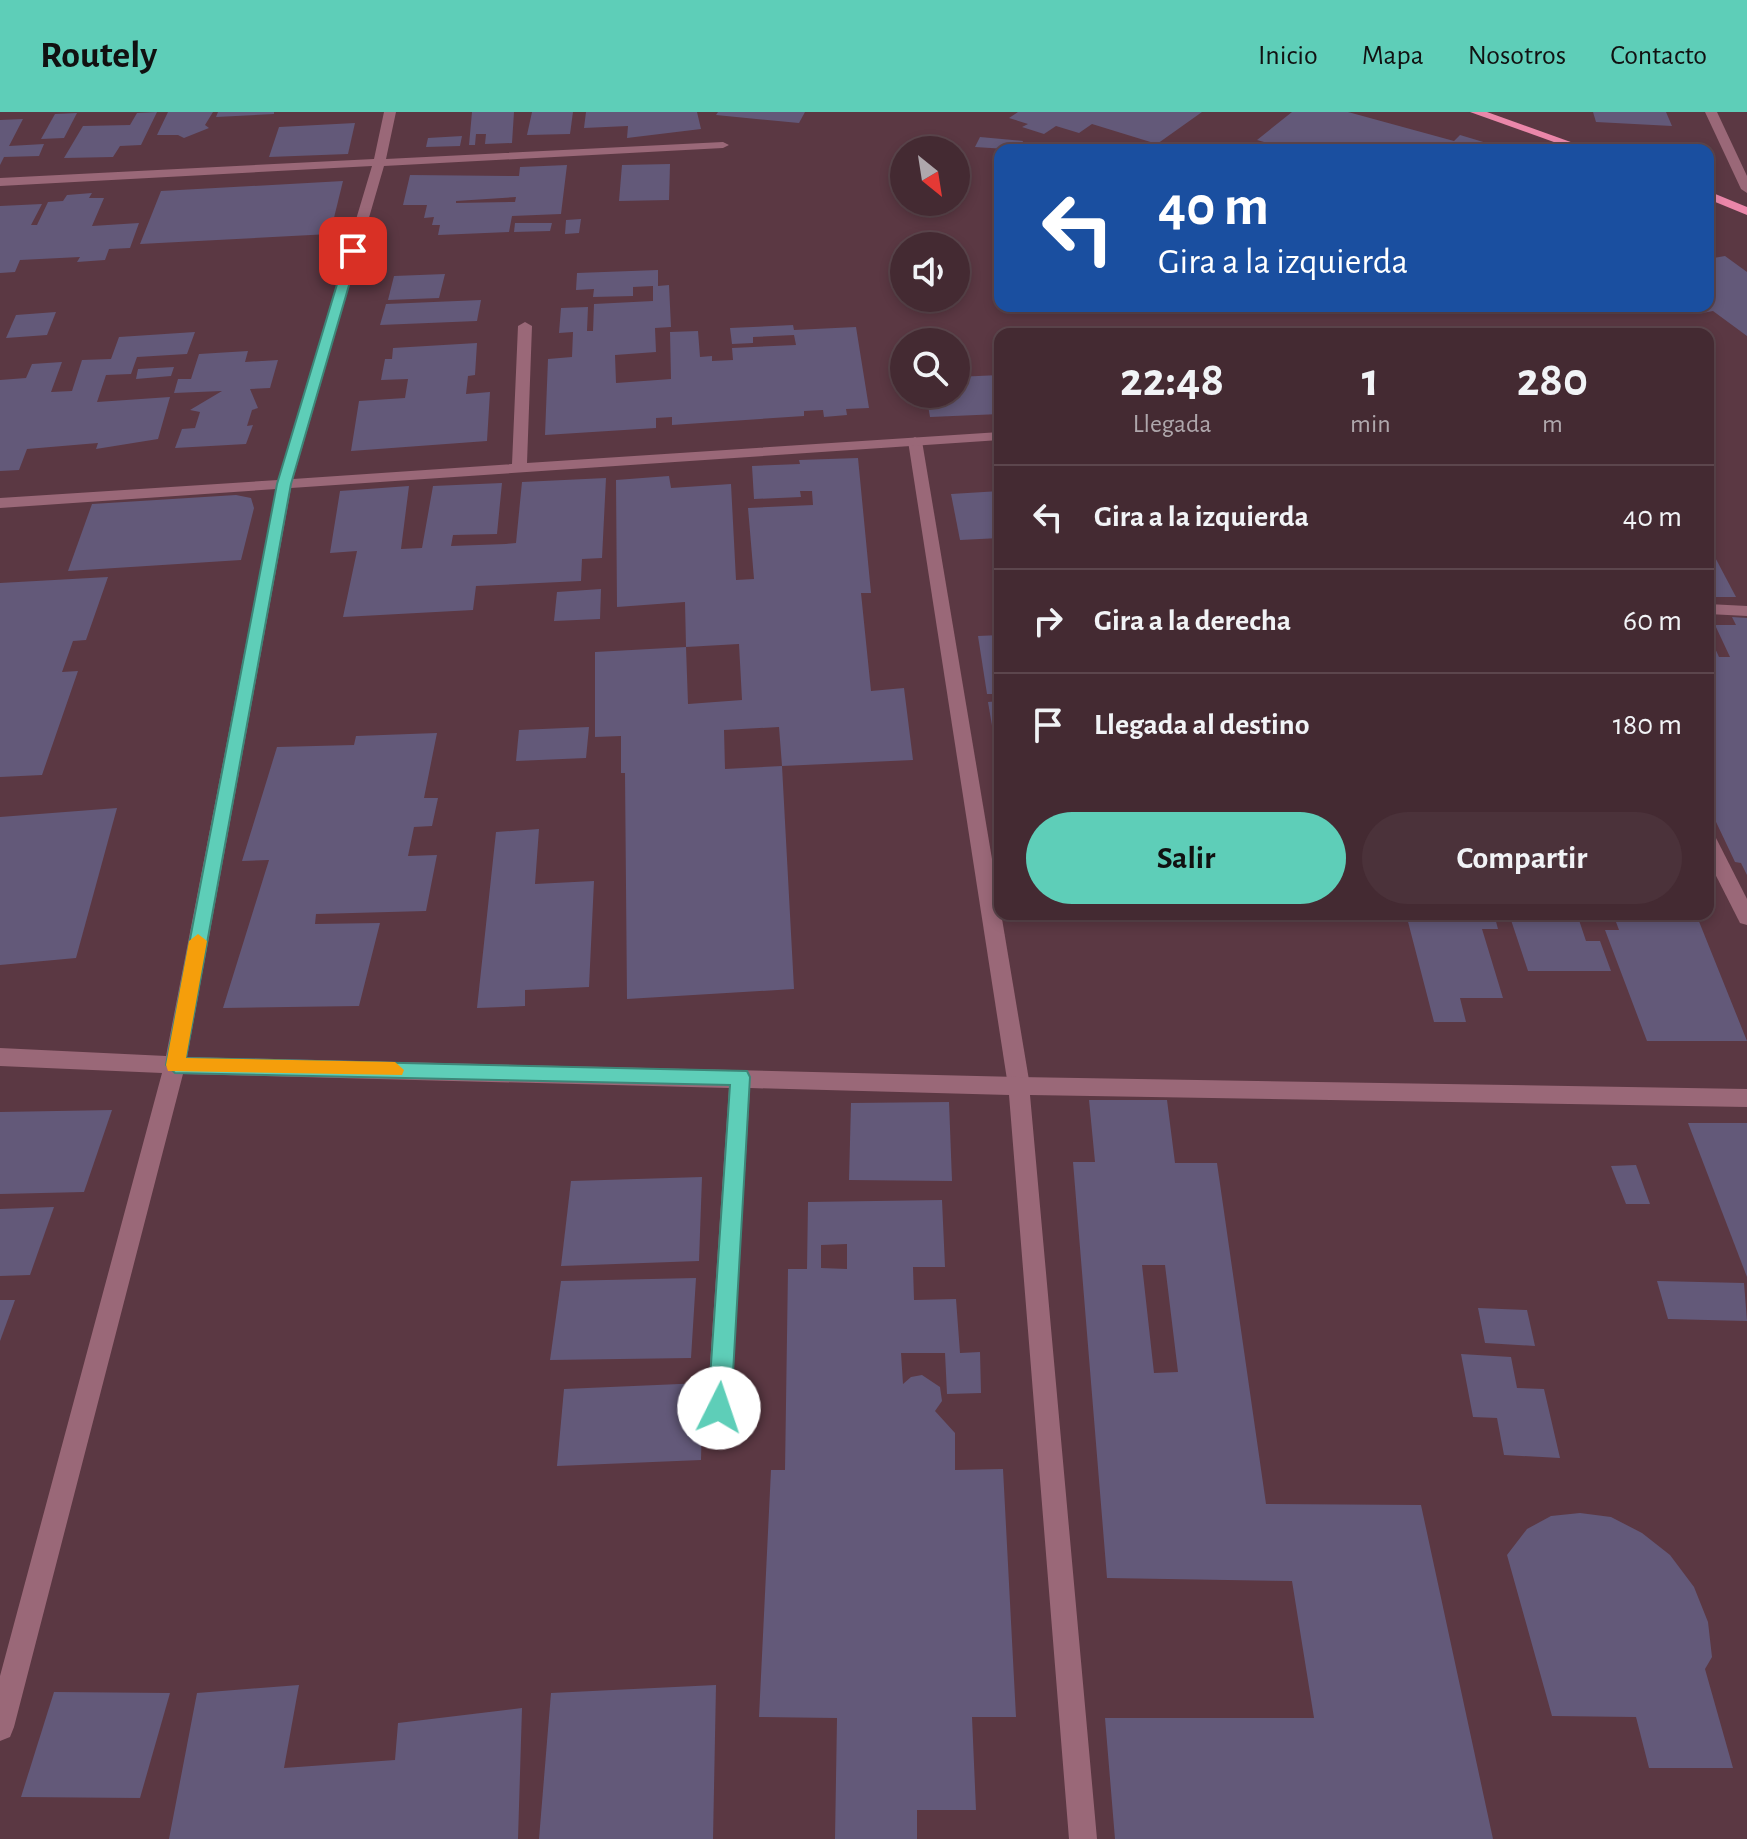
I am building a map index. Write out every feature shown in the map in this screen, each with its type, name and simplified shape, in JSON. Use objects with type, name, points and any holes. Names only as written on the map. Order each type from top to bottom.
[{"type":"main road","points":[[1476,112],[1569,144]]},
{"type":"main road","points":[[1714,197],[1747,211]]},
{"type":"street","points":[[0,1727],[175,1065],[284,484],[379,163],[390,112]]},
{"type":"street","points":[[1711,112],[1747,189]]},
{"type":"street","points":[[0,182],[723,145]]},
{"type":"street","points":[[519,468],[525,326]]},
{"type":"street","points":[[0,503],[994,436]]},
{"type":"street","points":[[915,441],[1019,1086],[1083,1839]]},
{"type":"street","points":[[1714,609],[1747,611]]},
{"type":"street","points":[[1714,853],[1747,918]]},
{"type":"street","points":[[0,1057],[175,1065],[1019,1086],[1747,1098]]},
{"type":"street","points":[[719,1408],[740,1077]]},
{"type":"building","points":[[157,112],[141,145],[120,146],[113,157],[64,158],[83,126],[130,125],[137,113]]},
{"type":"building","points":[[168,112],[213,112],[205,125],[209,128],[184,138],[157,135]]},
{"type":"building","points":[[218,112],[274,112],[274,114],[216,117]]},
{"type":"building","points":[[472,112],[514,112],[512,143],[485,144],[486,134],[476,134],[475,145],[469,145]]},
{"type":"building","points":[[532,112],[573,112],[570,134],[527,135]]},
{"type":"building","points":[[586,112],[697,112],[701,129],[627,138],[628,126],[584,128]]},
{"type":"building","points":[[718,112],[805,112],[799,123],[716,115]]},
{"type":"building","points":[[1018,112],[1202,112],[1157,144],[1092,124],[1079,133],[1056,126],[1044,134],[1022,127],[1028,124],[1009,118]]},
{"type":"building","points":[[1292,112],[1348,112],[1454,141],[1460,135],[1490,144],[1271,144],[1257,140]]},
{"type":"building","points":[[1593,112],[1666,112],[1672,126],[1596,122]]},
{"type":"building","points":[[77,113],[64,138],[41,139],[55,114]]},
{"type":"building","points":[[23,119],[9,146],[44,144],[39,156],[4,157],[0,165],[0,120]]},
{"type":"building","points":[[355,123],[348,154],[269,157],[279,127]]},
{"type":"building","points":[[462,136],[460,146],[426,147],[428,138]]},
{"type":"building","points":[[980,137],[1023,141],[1022,144],[994,144],[994,148],[975,147]]},
{"type":"building","points":[[670,164],[669,200],[619,201],[622,165]]},
{"type":"building","points":[[567,165],[561,214],[512,216],[509,232],[438,235],[440,225],[432,225],[434,217],[424,218],[427,205],[403,205],[410,175],[519,176],[520,167]],"holes":[[[516,197],[515,202],[456,203]]]},
{"type":"building","points":[[343,181],[330,234],[140,244],[161,191]]},
{"type":"building","points":[[92,193],[89,198],[104,198],[92,226],[139,223],[130,248],[109,249],[105,260],[77,262],[80,257],[20,260],[15,272],[0,273],[0,206],[42,204],[31,225],[37,225],[48,202],[63,201],[67,195]]},
{"type":"building","points":[[581,219],[579,233],[565,234],[566,220]]},
{"type":"building","points":[[515,223],[552,223],[550,231],[514,232]]},
{"type":"building","points":[[1725,256],[1747,272],[1747,336],[1714,312],[1714,258]]},
{"type":"building","points":[[658,270],[658,286],[669,285],[671,327],[655,328],[656,352],[615,355],[616,383],[671,379],[670,332],[698,331],[700,357],[712,356],[712,361],[733,360],[732,348],[796,345],[794,335],[753,337],[753,343],[732,344],[730,328],[793,325],[794,330],[856,327],[869,408],[846,409],[847,415],[824,417],[823,410],[804,411],[804,416],[672,425],[672,417],[656,418],[656,428],[545,435],[548,359],[572,357],[573,332],[559,333],[561,308],[588,307],[587,331],[593,331],[594,304],[653,301],[653,286],[633,287],[633,296],[593,297],[594,289],[576,290],[577,273]]},
{"type":"building","points":[[445,274],[439,298],[388,300],[394,276]]},
{"type":"building","points":[[481,300],[477,321],[380,325],[386,304]]},
{"type":"building","points":[[56,312],[47,335],[6,338],[16,315]]},
{"type":"building","points":[[195,332],[187,354],[137,357],[131,374],[106,375],[97,402],[170,397],[158,439],[96,449],[98,443],[27,449],[19,470],[0,471],[0,380],[26,378],[32,364],[62,362],[51,392],[72,391],[82,360],[111,359],[119,337]]},
{"type":"building","points":[[477,343],[475,375],[468,376],[466,394],[490,392],[487,441],[351,451],[359,401],[405,398],[408,379],[381,380],[385,359],[392,359],[393,348]]},
{"type":"building","points":[[248,351],[245,362],[278,360],[270,388],[250,389],[258,408],[252,410],[247,426],[253,425],[246,444],[175,448],[182,429],[195,428],[200,412],[190,410],[222,391],[174,393],[178,379],[191,379],[199,354]]},
{"type":"building","points":[[174,367],[171,376],[136,379],[138,369]]},
{"type":"building","points":[[994,375],[994,414],[930,417],[928,408],[970,408],[970,376]]},
{"type":"building","points":[[858,458],[871,593],[861,593],[871,691],[904,688],[913,760],[782,766],[794,989],[627,999],[625,773],[621,773],[621,736],[595,737],[595,652],[686,647],[685,602],[617,607],[616,480],[669,476],[671,488],[731,484],[736,580],[754,579],[748,508],[813,505],[812,491],[800,491],[801,497],[754,499],[752,466],[800,464],[799,460]],"holes":[[[739,644],[742,700],[688,704],[686,647]],[[779,727],[782,766],[725,769],[724,730]]]},
{"type":"building","points":[[606,478],[602,558],[582,559],[581,581],[476,586],[473,610],[343,617],[357,551],[330,553],[340,491],[409,486],[401,549],[422,548],[433,486],[502,483],[497,534],[453,535],[451,546],[506,544],[516,543],[522,482]]},
{"type":"building","points":[[994,491],[994,538],[960,540],[951,494]]},
{"type":"building","points":[[236,495],[251,498],[254,508],[241,560],[68,571],[92,504]]},
{"type":"building","points":[[1714,555],[1736,597],[1714,597]]},
{"type":"building","points":[[108,577],[86,640],[73,641],[62,672],[78,671],[42,775],[0,777],[0,583]]},
{"type":"building","points":[[601,589],[600,619],[554,621],[557,592]]},
{"type":"building","points":[[1732,617],[1747,618],[1747,875],[1741,863],[1735,862],[1714,818],[1714,646],[1719,657],[1730,657],[1715,625],[1736,625]]},
{"type":"building","points":[[994,635],[994,694],[987,694],[978,636]]},
{"type":"building","points":[[988,702],[994,702],[994,737]]},
{"type":"building","points":[[589,727],[586,758],[516,761],[519,730]]},
{"type":"building","points":[[437,733],[424,798],[438,798],[432,826],[414,827],[408,856],[437,855],[426,911],[316,914],[315,924],[380,923],[359,1006],[223,1008],[269,860],[242,861],[277,747],[354,745],[356,736]]},
{"type":"building","points":[[117,808],[76,958],[0,965],[0,817]]},
{"type":"building","points":[[539,829],[535,884],[594,881],[589,987],[525,990],[525,1006],[477,1008],[496,832]]},
{"type":"building","points":[[1408,920],[1496,920],[1498,929],[1482,929],[1503,998],[1460,998],[1466,1022],[1434,1022]]},
{"type":"building","points":[[1511,920],[1579,920],[1586,941],[1600,941],[1611,971],[1528,971]]},
{"type":"building","points":[[1615,920],[1698,920],[1747,1041],[1647,1041],[1605,930],[1619,930]]},
{"type":"building","points":[[1089,1100],[1167,1100],[1175,1163],[1217,1163],[1266,1504],[1421,1505],[1493,1839],[1115,1839],[1105,1718],[1314,1718],[1292,1581],[1107,1578],[1073,1162],[1095,1162]],"holes":[[[1142,1265],[1165,1265],[1178,1372],[1154,1373]]]},
{"type":"building","points":[[949,1102],[952,1181],[849,1180],[851,1103]]},
{"type":"building","points":[[112,1110],[84,1192],[0,1194],[0,1112]]},
{"type":"building","points":[[1688,1123],[1747,1123],[1747,1277]]},
{"type":"building","points":[[1636,1165],[1650,1204],[1626,1204],[1611,1166]]},
{"type":"building","points":[[702,1177],[699,1261],[561,1266],[571,1181]]},
{"type":"building","points":[[942,1200],[945,1267],[913,1267],[914,1300],[956,1299],[960,1353],[980,1352],[981,1393],[947,1394],[945,1353],[901,1353],[903,1384],[911,1377],[922,1375],[940,1387],[942,1401],[935,1411],[955,1433],[955,1470],[1003,1469],[1016,1717],[972,1717],[976,1810],[917,1810],[917,1839],[835,1839],[837,1718],[759,1717],[771,1470],[785,1470],[788,1269],[807,1269],[808,1202]],"holes":[[[847,1244],[847,1269],[821,1268],[821,1245]]]},
{"type":"building","points":[[54,1207],[30,1275],[0,1276],[0,1209]]},
{"type":"building","points":[[696,1278],[691,1358],[550,1360],[561,1281]]},
{"type":"building","points":[[1657,1281],[1744,1283],[1747,1321],[1668,1319]]},
{"type":"building","points":[[0,1300],[15,1300],[0,1341]]},
{"type":"building","points":[[1478,1308],[1527,1310],[1535,1346],[1485,1343]]},
{"type":"building","points":[[1461,1354],[1511,1357],[1517,1388],[1544,1389],[1560,1458],[1504,1455],[1497,1418],[1473,1417]]},
{"type":"building","points":[[703,1383],[701,1460],[557,1466],[564,1389]]},
{"type":"building","points":[[1580,1513],[1611,1517],[1642,1533],[1670,1555],[1694,1587],[1708,1622],[1712,1657],[1705,1669],[1733,1768],[1649,1768],[1636,1717],[1552,1716],[1507,1555],[1527,1529],[1551,1516]]},
{"type":"building","points":[[299,1685],[284,1768],[395,1760],[398,1723],[522,1708],[518,1839],[169,1839],[197,1693]]},
{"type":"building","points":[[716,1685],[713,1839],[539,1839],[551,1693]]},
{"type":"building","points":[[54,1692],[170,1693],[140,1798],[21,1797]]},
{"type":"slow traffic","points":[[198,941],[175,1065],[395,1070]]},
{"type":"route","points":[[353,251],[284,484],[175,1065],[740,1077],[719,1408]]}]
